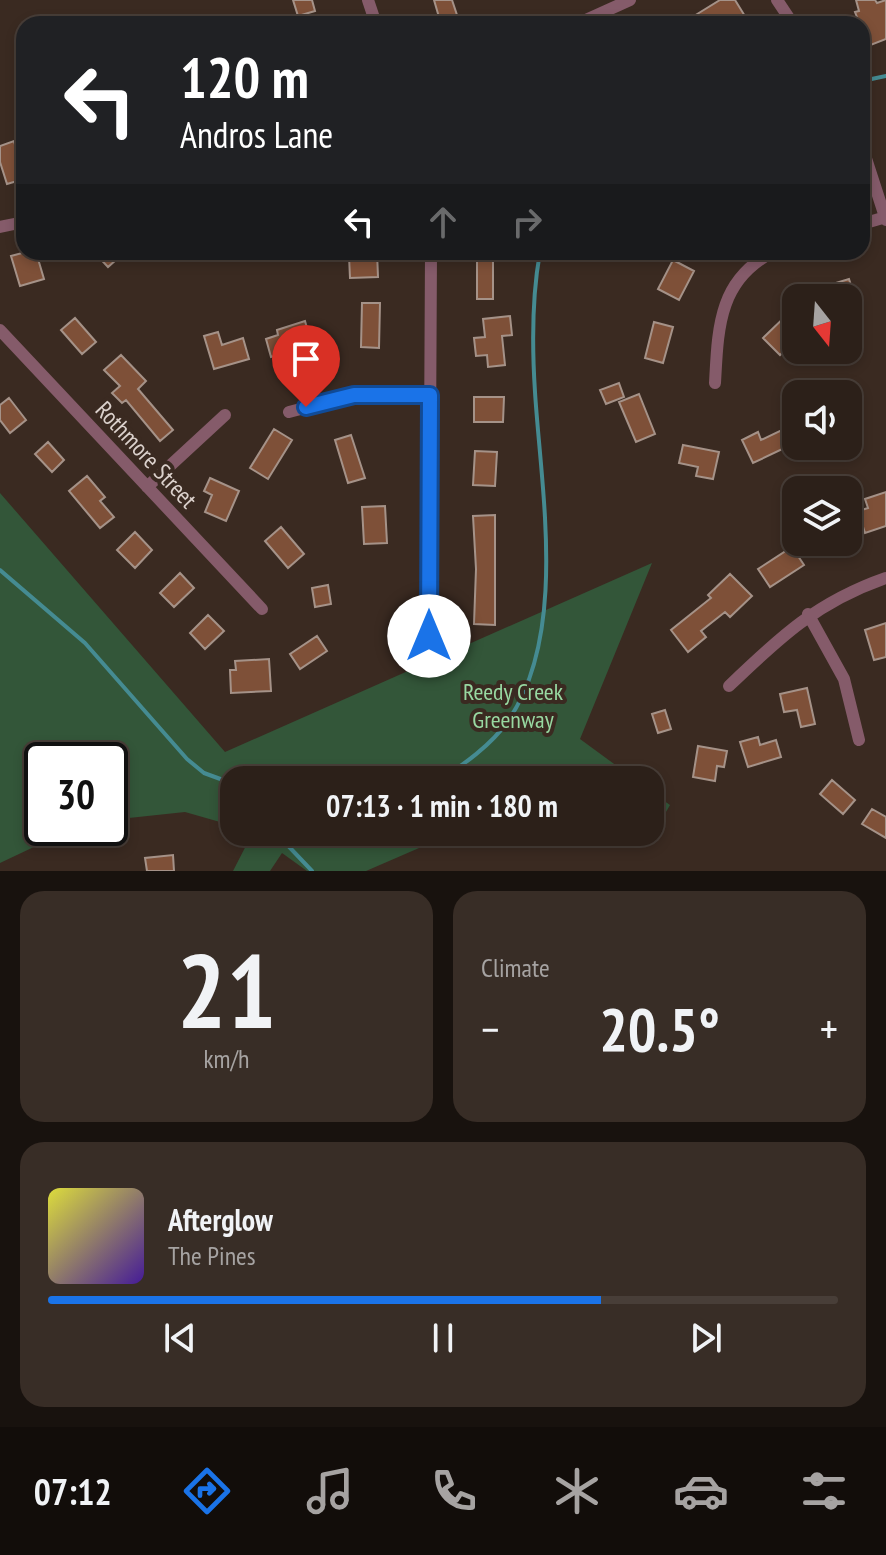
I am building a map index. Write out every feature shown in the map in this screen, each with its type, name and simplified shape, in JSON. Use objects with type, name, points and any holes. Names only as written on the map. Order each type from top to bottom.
[{"type":"street","points":[[595,16],[630,0]]},
{"type":"street","points":[[870,170],[886,218]]},
{"type":"street","points":[[429,636],[431,260]]},
{"type":"street","points":[[715,383],[719,327],[726,297],[746,270],[761,260]]},
{"type":"street","name":"Rothmore Street","points":[[0,330],[262,609]]},
{"type":"street","points":[[289,412],[354,395],[430,395]]},
{"type":"street","points":[[147,487],[225,415]]},
{"type":"street","points":[[729,686],[808,614],[835,598],[886,578]]},
{"type":"street","points":[[808,614],[844,679],[859,740]]},
{"type":"green space","name":"Reedy Creek Greenway","points":[[0,493],[225,752],[652,563],[580,739],[617,766],[220,766],[220,822],[185,812],[128,818],[128,742],[24,742],[24,846],[36,846],[0,863]]},
{"type":"green space","points":[[664,801],[670,805],[664,815]]},
{"type":"green space","points":[[246,846],[424,846],[366,871],[307,871],[282,853],[270,871],[233,871]]},
{"type":"building","points":[[293,0],[312,0],[315,11],[298,16]]},
{"type":"building","points":[[434,0],[452,0],[457,16],[439,16]]},
{"type":"building","points":[[720,0],[735,0],[745,16],[694,16]]},
{"type":"building","points":[[856,0],[875,0],[877,3],[886,0],[886,39],[870,45],[870,16],[857,16],[855,12],[859,11]]},
{"type":"building","points":[[14,141],[16,181],[7,184],[0,162],[0,146]]},
{"type":"building","points":[[16,255],[16,260],[38,260],[44,279],[20,286],[11,256]]},
{"type":"building","points":[[101,260],[116,260],[108,267]]},
{"type":"building","points":[[349,260],[377,260],[378,277],[350,278]]},
{"type":"building","points":[[477,260],[493,260],[493,299],[477,299]]},
{"type":"building","points":[[673,260],[694,271],[679,300],[658,289]]},
{"type":"building","points":[[849,279],[851,284],[832,284]]},
{"type":"building","points":[[362,303],[380,303],[379,348],[361,347]]},
{"type":"building","points":[[510,316],[512,335],[502,336],[505,365],[488,367],[487,355],[476,356],[474,338],[485,337],[483,319]]},
{"type":"building","points":[[75,318],[96,342],[82,354],[61,330]]},
{"type":"building","points":[[782,320],[782,353],[780,355],[763,338]]},
{"type":"building","points":[[305,321],[312,345],[271,357],[266,339],[278,335],[277,330]]},
{"type":"building","points":[[654,322],[673,327],[663,363],[645,358]]},
{"type":"building","points":[[218,332],[222,345],[243,338],[249,359],[214,369],[204,336]]},
{"type":"building","points":[[121,355],[146,381],[138,389],[173,430],[160,441],[126,400],[122,403],[112,393],[120,386],[104,370]]},
{"type":"building","points":[[619,383],[624,397],[606,404],[600,390]]},
{"type":"building","points":[[639,394],[655,434],[636,442],[619,402]]},
{"type":"building","points":[[474,397],[504,397],[503,422],[474,422]]},
{"type":"building","points":[[9,398],[26,420],[10,433],[0,420],[0,405]]},
{"type":"building","points":[[274,429],[292,440],[268,479],[250,468]]},
{"type":"building","points":[[782,430],[782,449],[753,463],[742,440],[758,432],[761,440]]},
{"type":"building","points":[[351,435],[365,478],[348,483],[335,440]]},
{"type":"building","points":[[48,442],[64,460],[52,472],[35,454]]},
{"type":"building","points":[[683,445],[719,452],[713,479],[696,476],[698,467],[679,463]]},
{"type":"building","points":[[475,451],[497,452],[495,486],[473,485]]},
{"type":"building","points":[[87,476],[105,497],[100,501],[114,517],[100,528],[69,491]]},
{"type":"building","points":[[210,478],[239,491],[226,521],[205,512],[212,495],[204,491]]},
{"type":"building","points":[[886,492],[886,526],[865,533],[862,510],[868,508],[865,499]]},
{"type":"building","points":[[385,506],[387,543],[364,544],[362,507]]},
{"type":"building","points":[[495,515],[495,625],[474,624],[476,569],[473,516]]},
{"type":"building","points":[[281,527],[304,554],[288,568],[265,541]]},
{"type":"building","points":[[135,532],[152,550],[135,568],[117,550]]},
{"type":"building","points":[[782,553],[782,556],[798,556],[804,565],[770,587],[758,569]]},
{"type":"building","points":[[180,573],[194,588],[174,607],[160,593]]},
{"type":"building","points":[[730,574],[752,596],[730,617],[725,612],[701,631],[706,637],[688,652],[671,630],[711,598],[708,595]]},
{"type":"building","points":[[328,585],[331,604],[315,607],[312,588]]},
{"type":"building","points":[[208,615],[224,631],[205,649],[190,633]]},
{"type":"building","points":[[886,623],[886,657],[874,660],[865,630]]},
{"type":"building","points":[[317,636],[327,651],[300,669],[290,654]]},
{"type":"building","points":[[269,659],[271,691],[231,693],[230,670],[236,670],[235,661]]},
{"type":"building","points":[[807,688],[815,724],[801,727],[797,710],[784,712],[780,694]]},
{"type":"building","points":[[665,710],[671,729],[658,733],[652,714]]},
{"type":"building","points":[[758,737],[760,745],[776,740],[781,757],[748,767],[740,742]]},
{"type":"building","points":[[698,746],[727,751],[724,767],[717,766],[715,781],[693,777]]},
{"type":"building","points":[[832,780],[855,800],[843,814],[820,794]]},
{"type":"building","points":[[872,809],[886,817],[886,838],[862,824]]},
{"type":"building","points":[[173,855],[174,871],[147,871],[145,858]]},
{"type":"waterway","points":[[870,79],[886,76]]},
{"type":"waterway","points":[[460,766],[494,738],[508,721],[527,686],[538,647],[546,561],[533,357],[539,260]]},
{"type":"waterway","points":[[0,570],[85,643],[187,759],[204,773],[220,779]]},
{"type":"waterway","points":[[288,846],[312,871]]},
{"type":"route","points":[[306,407],[354,395],[430,395],[429,636]]}]
